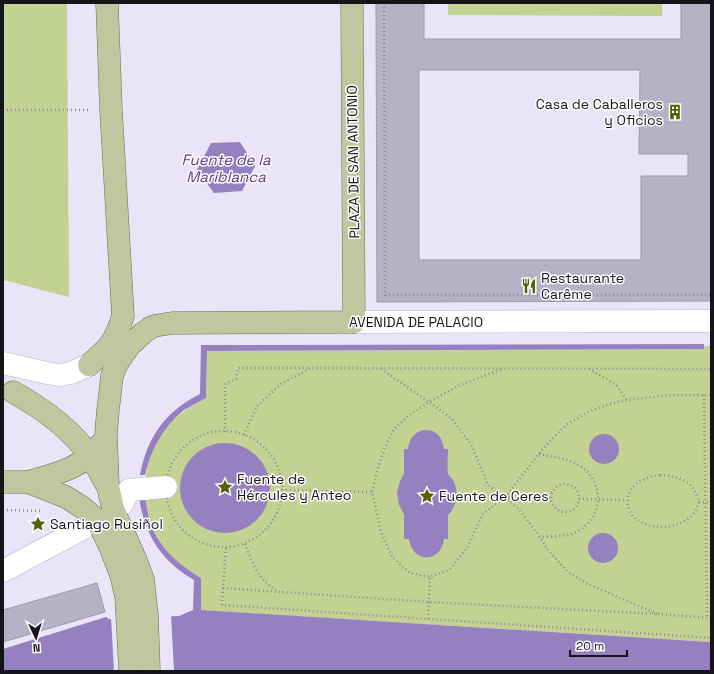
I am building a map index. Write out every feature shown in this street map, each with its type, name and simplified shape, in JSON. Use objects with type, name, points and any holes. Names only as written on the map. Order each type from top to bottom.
[{"type":"main road","points":[[107,3],[111,110],[123,316],[122,355],[112,376],[108,410],[106,434],[108,487]]},
{"type":"main road","name":"PLAZA DE SAN ANTONIO","points":[[352,3],[354,322]]},
{"type":"main road","points":[[123,316],[127,323],[131,326],[154,326]]},
{"type":"main road","name":"AVENIDA DE PALACIO","points":[[122,342],[143,333],[154,326],[172,323],[354,322]]},
{"type":"main road","points":[[89,365],[109,346],[122,342]]},
{"type":"main road","points":[[8,390],[32,403],[74,436],[90,456],[118,506],[142,579],[130,671]]},
{"type":"main road","points":[[3,482],[28,482],[60,473],[76,466],[90,456],[99,446],[106,434]]},
{"type":"main road","points":[[28,482],[66,497],[83,508],[97,520],[122,575],[126,596],[137,615],[150,671]]},
{"type":"street","name":"AVENIDA DE PALACIO","points":[[354,322],[711,321]]},
{"type":"street","points":[[3,363],[59,375],[89,365]]},
{"type":"street","points":[[118,506],[129,490],[166,487]]},
{"type":"street","points":[[3,571],[82,529]]},
{"type":"path","points":[[384,3],[385,295],[711,295]]},
{"type":"path","points":[[3,110],[86,110]]},
{"type":"path","points":[[225,432],[225,384],[236,379],[238,368],[711,369]]},
{"type":"path","points":[[244,435],[257,406],[281,384],[311,368]]},
{"type":"path","points":[[380,368],[452,419],[471,444],[488,485],[519,509],[547,549],[568,572],[586,582],[657,614]]},
{"type":"path","points":[[504,368],[460,385],[429,402],[407,417],[394,429],[385,446],[372,492],[380,532],[392,557],[410,573],[430,577],[449,570],[467,548],[483,514],[505,497],[547,444],[566,425],[588,412],[608,404],[627,400],[670,395],[711,395]]},
{"type":"path","points":[[587,368],[616,386],[627,400]]},
{"type":"path","points":[[704,395],[707,618]]},
{"type":"path","points":[[206,432],[225,432],[244,435],[264,447],[278,470],[282,490],[279,510],[264,533],[244,544],[226,548],[204,544],[183,531],[170,510],[166,487],[170,466],[184,445],[206,432]]},
{"type":"path","points":[[539,454],[562,458],[581,467],[594,480],[598,499],[591,519],[574,533],[540,537]]},
{"type":"path","points":[[660,475],[675,477],[686,482],[694,490],[699,502],[691,517],[678,526],[663,527],[648,525],[635,517],[628,508],[627,500],[635,485],[651,476],[660,475]]},
{"type":"path","points":[[565,484],[574,486],[579,494],[576,507],[569,512],[556,509],[550,498],[551,493],[556,486],[565,484]]},
{"type":"path","points":[[282,490],[372,492]]},
{"type":"path","points":[[505,497],[550,498]]},
{"type":"path","points":[[579,499],[627,500]]},
{"type":"path","points":[[699,502],[711,502]]},
{"type":"path","points":[[3,510],[44,511]]},
{"type":"path","points":[[244,544],[258,572],[266,582],[277,591]]},
{"type":"path","points":[[226,548],[222,605],[711,638]]},
{"type":"path","points":[[428,619],[430,577]]},
{"type":"path","points":[[223,588],[428,602],[711,618]]},
{"type":"green space","points":[[3,3],[67,3],[69,297],[3,280]]},
{"type":"green space","points":[[448,3],[662,3],[662,16],[448,15]]},
{"type":"green space","points":[[704,346],[711,346],[711,642],[200,610],[201,578],[186,570],[173,559],[158,539],[150,520],[145,487],[151,452],[156,442],[171,422],[187,409],[206,398],[207,351],[704,349]]},
{"type":"water","name":"Fuente de la Mariblanca","points":[[240,142],[255,166],[242,191],[214,193],[197,170],[211,143]]},
{"type":"water","points":[[704,344],[704,349],[207,351],[206,398],[184,410],[164,431],[154,447],[145,475],[140,475],[150,443],[161,425],[177,409],[200,394],[201,345]]},
{"type":"water","name":"Fuente de Ceres","points":[[423,430],[428,430],[438,434],[442,440],[444,449],[448,449],[448,474],[456,486],[457,495],[455,504],[448,515],[448,539],[444,539],[442,547],[438,553],[426,557],[415,553],[411,547],[409,539],[404,539],[404,514],[399,505],[397,493],[400,481],[404,474],[404,449],[408,449],[412,437]]},
{"type":"water","points":[[604,434],[610,435],[618,443],[618,455],[610,463],[604,464],[598,463],[590,455],[589,449],[590,443],[598,435]]},
{"type":"water","name":"Fuente de Hércules y Anteo","points":[[225,443],[242,446],[257,456],[267,471],[270,488],[267,505],[257,520],[242,530],[225,533],[208,530],[193,520],[183,505],[180,488],[183,471],[193,456],[208,446]]},
{"type":"water","points":[[139,497],[145,497],[151,524],[165,549],[185,568],[201,578],[201,610],[711,642],[711,671],[3,671],[3,649],[106,617],[109,619],[179,616],[193,610],[194,580],[173,565],[156,546],[145,523]]},
{"type":"water","points":[[603,533],[609,534],[617,542],[617,554],[609,562],[603,563],[597,562],[589,554],[588,548],[589,542],[597,534]]},
{"type":"pier","points":[[171,614],[174,671],[114,671],[111,617]]},
{"type":"building","name":"Casa de Caballeros y Oficios","points":[[376,3],[424,3],[424,39],[681,39],[681,3],[711,3],[711,301],[377,302]],"holes":[[[419,70],[640,70],[639,154],[688,154],[688,176],[641,176],[641,260],[419,260]]]},
{"type":"building","points":[[97,583],[105,612],[3,642],[3,610]]},
{"type":"place","name":"Casa de Caballeros y Oficios","points":[[675,112]]},
{"type":"place","name":"Restaurante Carême","points":[[529,286]]},
{"type":"place","name":"Fuente de Hércules y Anteo","points":[[225,487]]},
{"type":"place","name":"Fuente de Ceres","points":[[427,496]]},
{"type":"place","name":"Santiago Rusiñol","points":[[38,524]]}]
